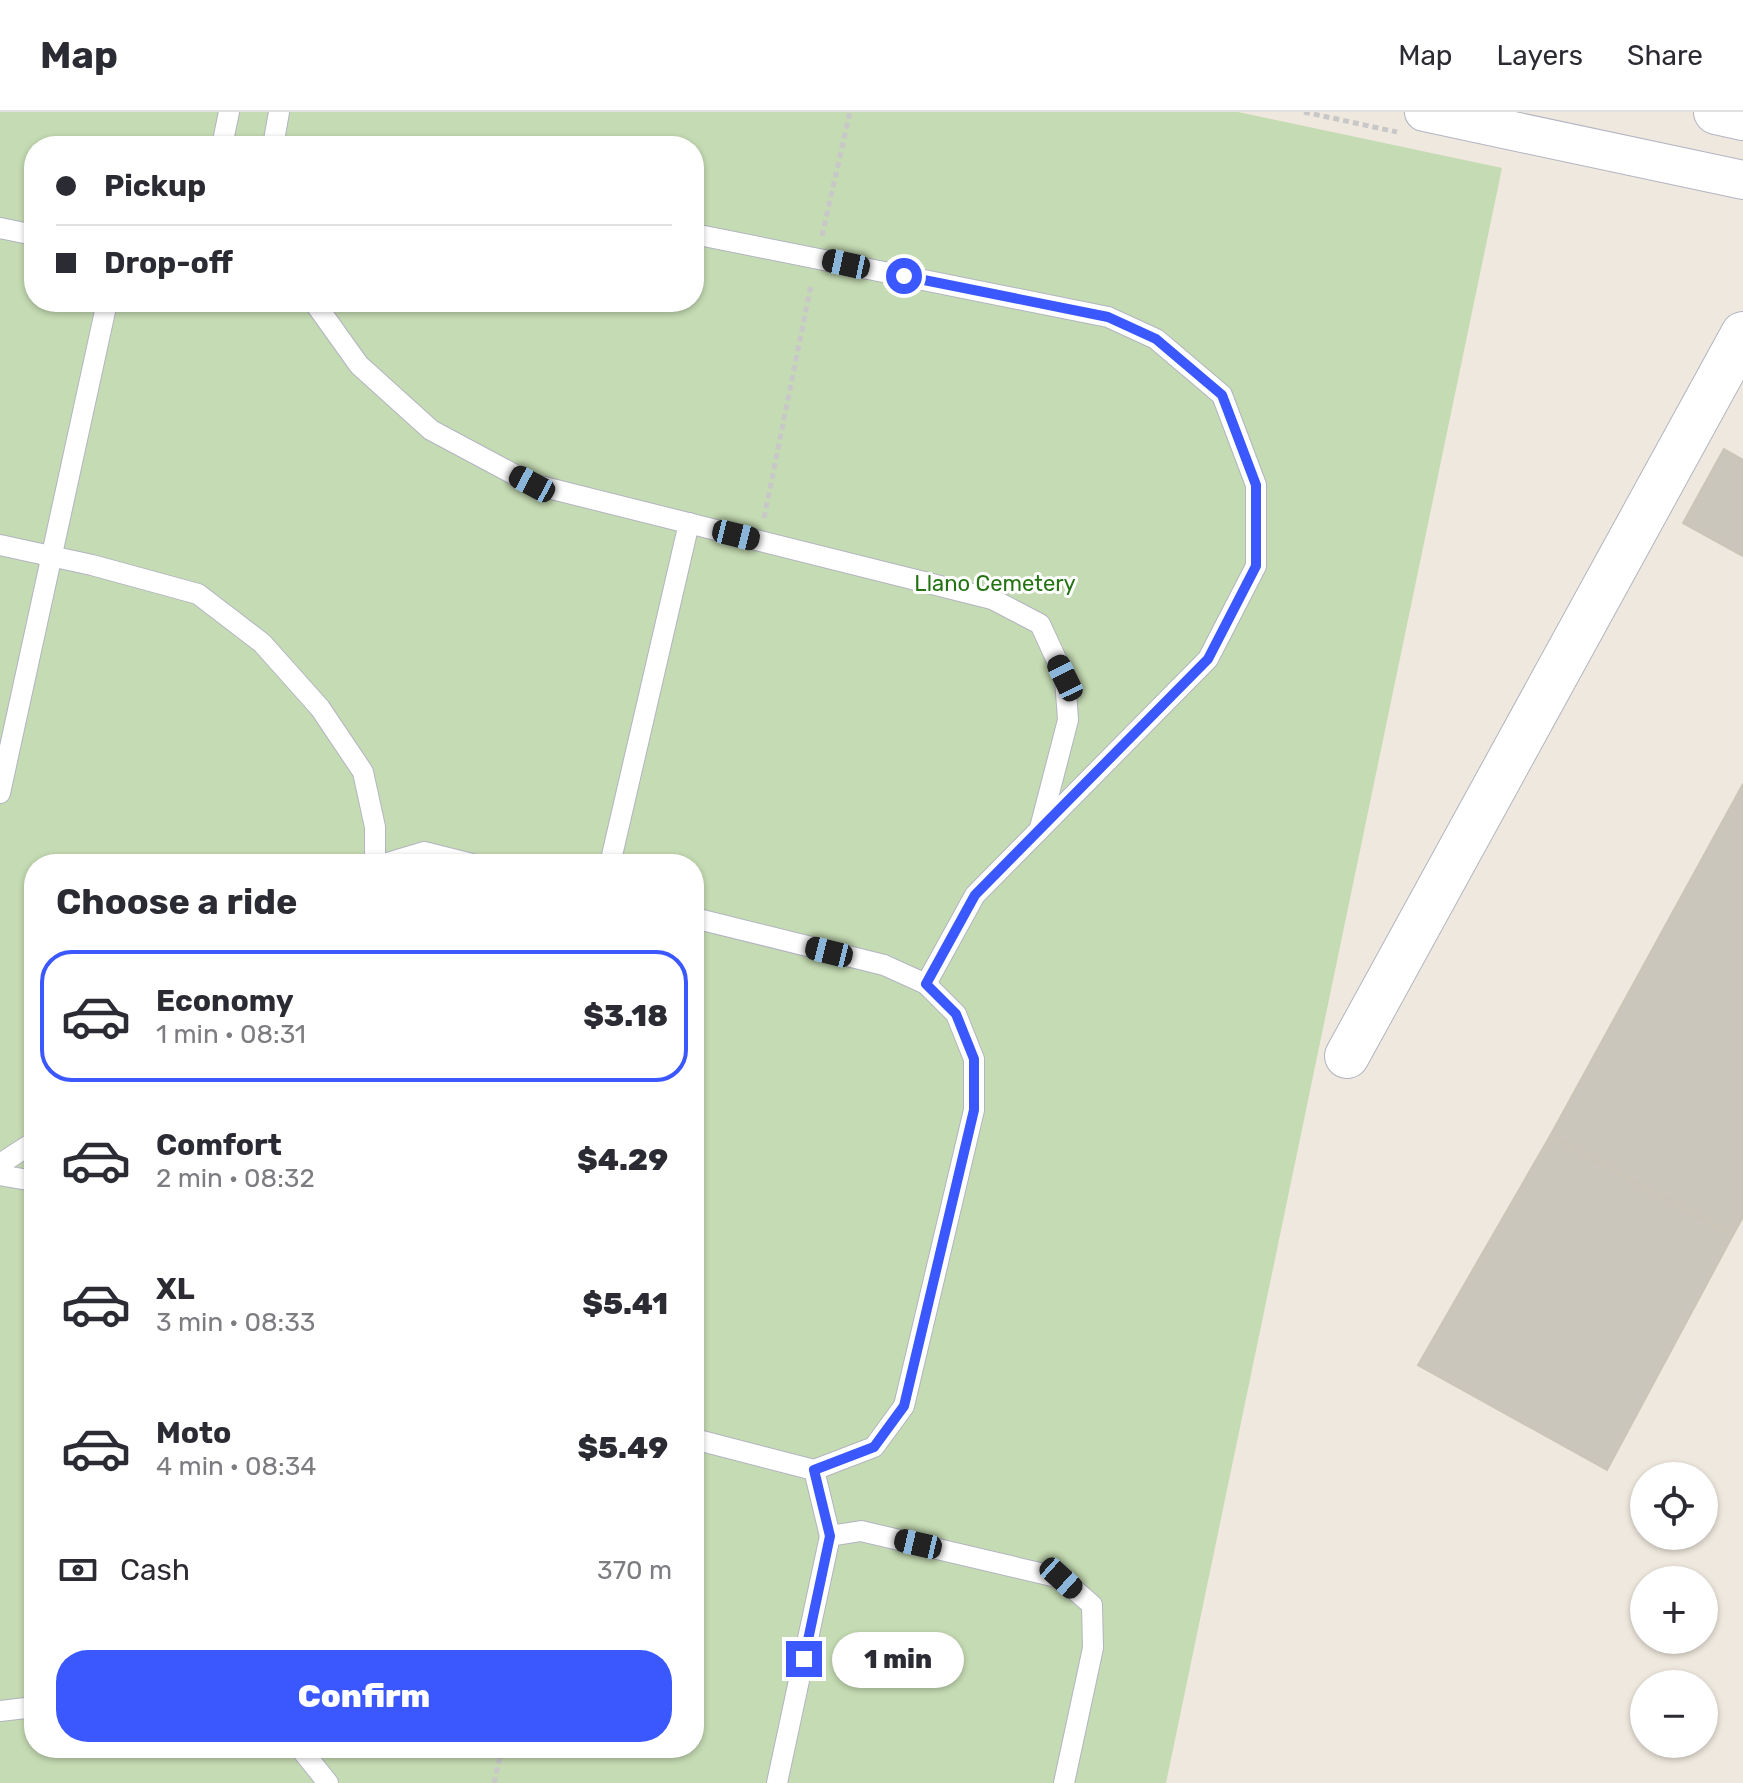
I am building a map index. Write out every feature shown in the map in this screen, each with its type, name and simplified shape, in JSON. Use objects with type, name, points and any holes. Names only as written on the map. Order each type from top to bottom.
[{"type":"street","points":[[1424,112],[1743,180]]},
{"type":"street","points":[[1347,1056],[1743,334]]},
{"type":"lane","points":[[224,136],[229,112]]},
{"type":"lane","points":[[275,136],[279,112]]},
{"type":"lane","points":[[0,228],[24,233]]},
{"type":"lane","points":[[704,236],[1108,317],[1156,339],[1222,395],[1256,485],[1256,566],[1208,659],[975,895],[926,984]]},
{"type":"lane","points":[[0,793],[105,312]]},
{"type":"lane","points":[[321,312],[359,365],[431,430],[532,484],[992,599],[1040,624],[1065,678],[1068,720],[1040,828]]},
{"type":"lane","points":[[612,854],[689,523]]},
{"type":"lane","points":[[0,545],[198,594],[262,643],[320,708],[363,772],[375,827],[375,854]]},
{"type":"lane","points":[[704,920],[884,965],[926,984],[956,1014],[974,1059],[974,1110],[904,1406],[874,1447],[814,1470],[704,1442]]},
{"type":"lane","points":[[0,1164],[24,1148]]},
{"type":"lane","points":[[0,1175],[24,1179]]},
{"type":"lane","points":[[777,1783],[830,1536],[814,1470]]},
{"type":"lane","points":[[830,1536],[861,1531],[1061,1578],[1092,1605],[1093,1648],[1064,1783]]},
{"type":"lane","points":[[0,1711],[24,1708]]},
{"type":"lane","points":[[308,1758],[328,1783]]},
{"type":"path","points":[[759,541],[850,112]]},
{"type":"path","points":[[494,1783],[500,1758]]},
{"type":"green space","name":"Llano Cemetery","points":[[0,112],[1238,112],[1502,168],[1166,1783],[0,1783]]},
{"type":"building","points":[[1724,449],[1743,460],[1743,556],[1683,523]]},
{"type":"building","points":[[1743,784],[1743,1217],[1733,1235],[1550,1136]]},
{"type":"building","points":[[1550,1136],[1733,1235],[1607,1470],[1418,1365]]},
{"type":"route","points":[[804,1659],[830,1536],[814,1470],[874,1447],[904,1406],[974,1110],[974,1059],[956,1014],[926,984],[975,895],[1208,659],[1256,566],[1256,485],[1222,395],[1156,339],[1108,317],[904,276]]}]
